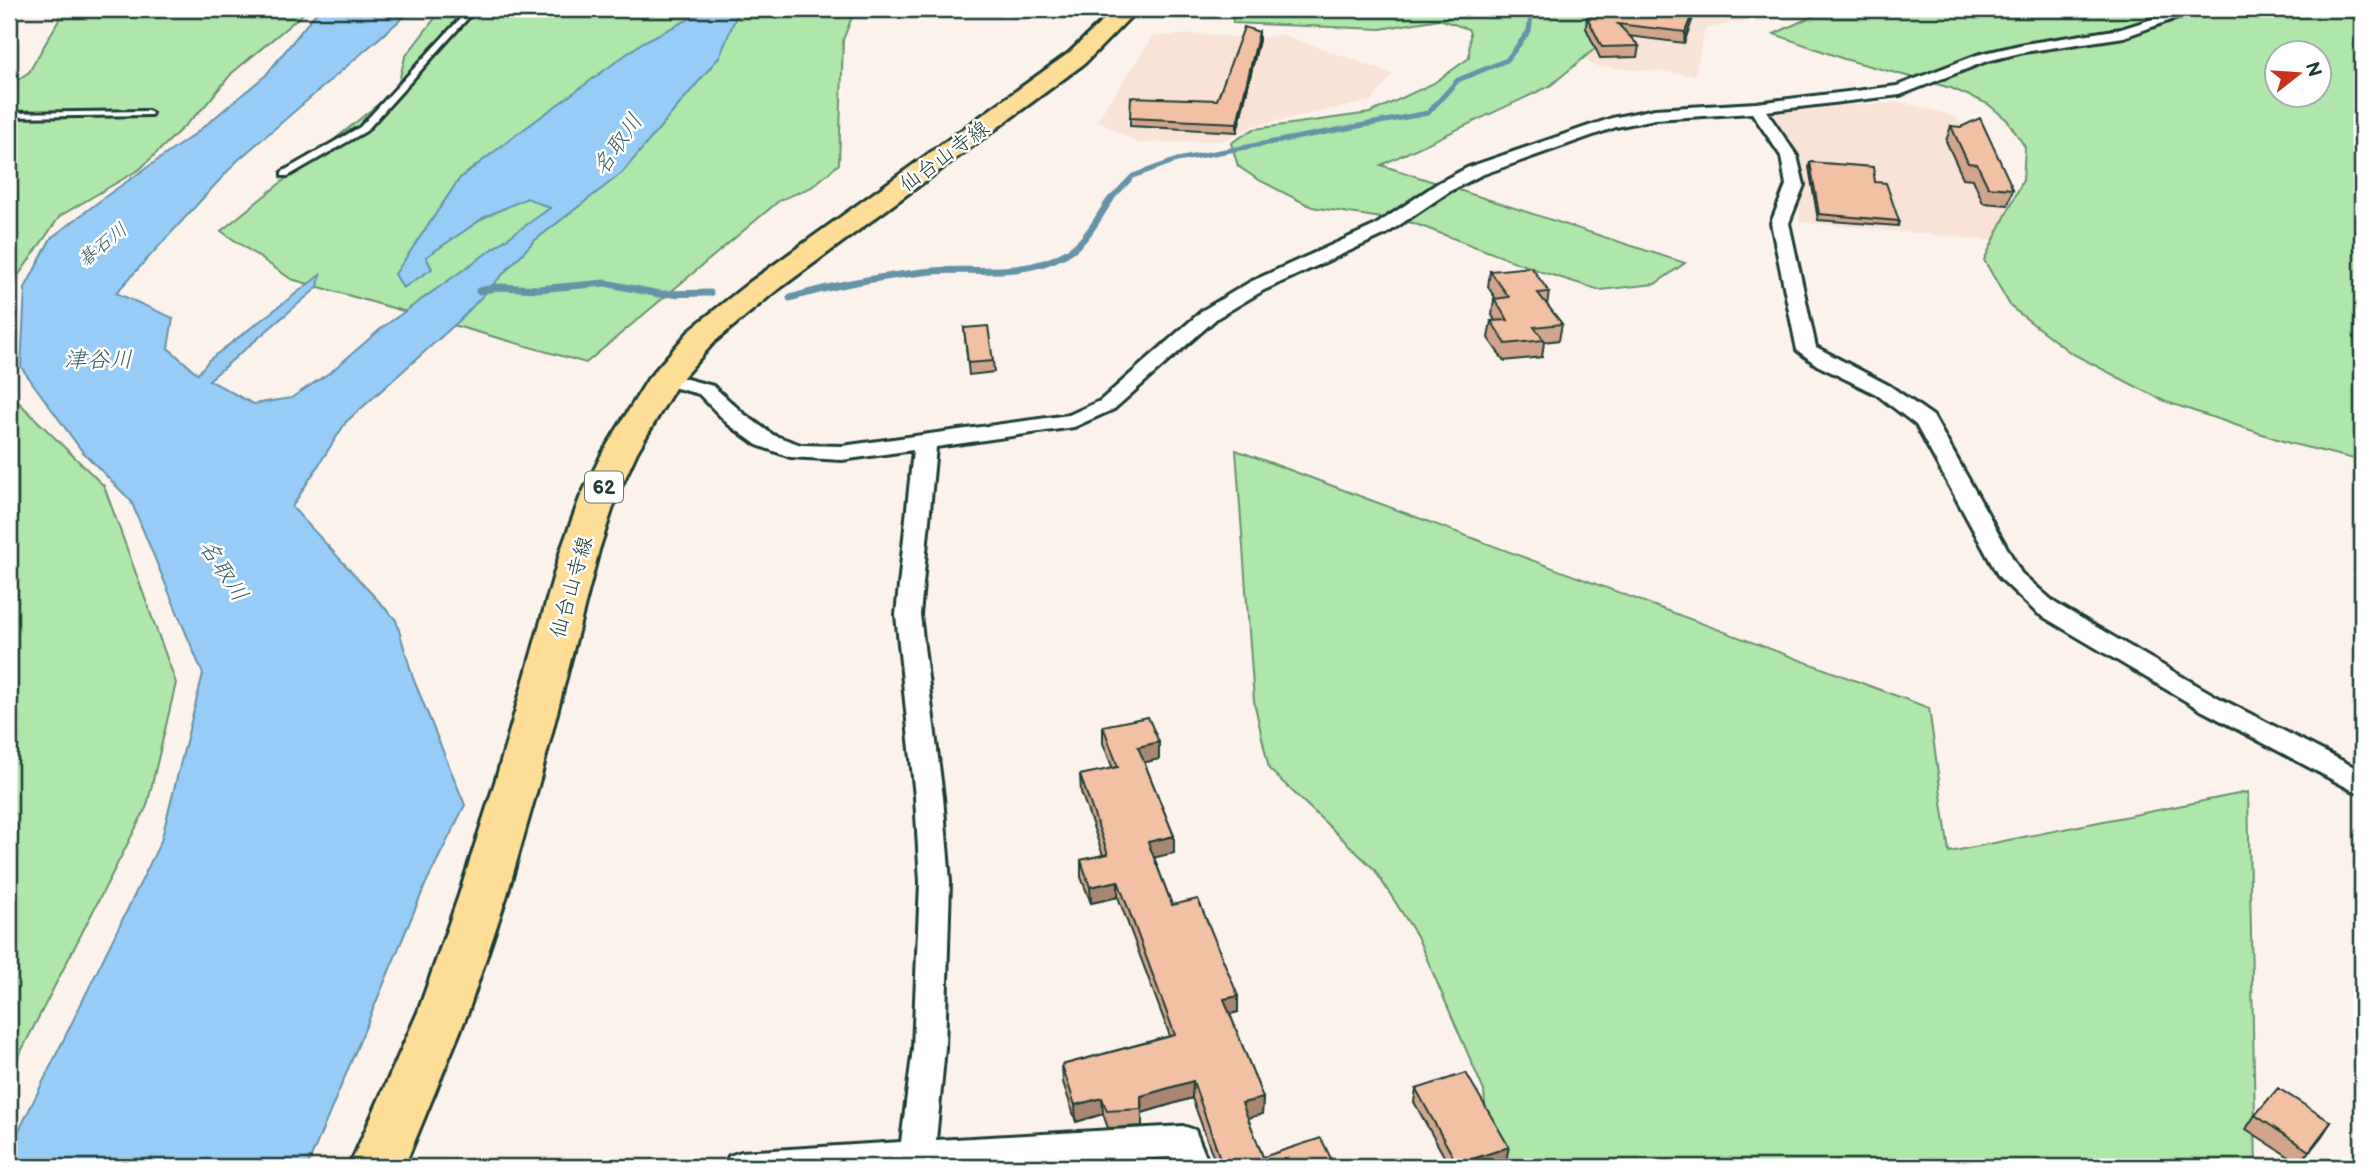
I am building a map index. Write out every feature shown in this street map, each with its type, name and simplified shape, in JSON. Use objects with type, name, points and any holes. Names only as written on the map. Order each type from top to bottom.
[{"type":"main road","name":"仙台山寺線","points":[[376,1167],[443,1012],[483,895],[518,779],[580,550],[598,498],[620,452],[664,379],[703,335],[761,288],[1077,58],[1127,9]]},
{"type":"street","points":[[664,379],[706,390],[736,419],[765,440],[798,452],[842,453],[1074,421],[1107,405],[1210,314],[1256,286],[1380,230],[1444,187],[1475,171],[1612,122],[1655,114],[1756,108],[1900,90],[1982,58],[2024,48],[2124,33],[2170,16],[2203,9]]},
{"type":"street","points":[[1756,108],[1789,156],[1795,185],[1780,223],[1807,350],[1882,390],[1925,421],[2011,577],[2046,608],[2210,704],[2362,783]]},
{"type":"street","points":[[917,1155],[929,1048],[934,882],[929,796],[908,615],[925,443]]},
{"type":"street","points":[[741,1167],[1183,1141],[1193,1167]]},
{"type":"lane","points":[[285,174],[363,128],[473,9]]},
{"type":"lane","points":[[9,115],[148,113]]},
{"type":"shaded area","points":[[1619,9],[1761,9],[1764,16],[1705,29],[1695,75],[1593,66],[1575,49]]},
{"type":"shaded area","points":[[1201,34],[1258,39],[1281,34],[1393,74],[1372,101],[1253,126],[1223,141],[1138,143],[1097,120],[1153,36]]},
{"type":"shaded area","points":[[1901,102],[1951,115],[1991,147],[2018,243],[1800,222],[1798,158],[1767,111]]},
{"type":"green space","points":[[60,9],[309,9],[232,73],[204,107],[140,169],[60,216],[18,276],[9,333],[9,86],[29,72],[59,20]]},
{"type":"green space","points":[[442,9],[855,9],[843,40],[839,164],[812,187],[780,200],[586,363],[291,279],[221,231],[397,89],[405,57]]},
{"type":"green space","points":[[1232,9],[1638,9],[1621,27],[1550,86],[1381,165],[1685,263],[1655,284],[1600,290],[1542,272],[1413,223],[1312,207],[1257,179],[1238,166],[1231,143],[1254,129],[1370,113],[1434,83],[1469,58],[1470,33],[1468,29],[1439,19],[1381,29],[1233,23]]},
{"type":"green space","points":[[1828,9],[2362,9],[2362,461],[2289,443],[2164,401],[2071,353],[2011,307],[1984,260],[2023,180],[2025,147],[2007,120],[1988,104],[1951,88],[1844,59],[1774,34]]},
{"type":"green space","points":[[9,393],[104,486],[176,683],[147,806],[9,1075]]},
{"type":"green space","points":[[1236,450],[1929,708],[1949,852],[2248,792],[2256,1167],[1490,1167],[1484,1091],[1417,936],[1374,869],[1269,769],[1254,701]]},
{"type":"water","points":[[319,9],[413,9],[237,161],[116,293],[173,318],[168,348],[198,374],[209,360],[320,275],[318,287],[209,380],[253,404],[291,398],[332,371],[383,327],[550,208],[527,198],[485,217],[426,257],[432,269],[403,288],[395,274],[460,178],[643,42],[709,9],[739,9],[720,56],[622,173],[534,241],[460,320],[346,422],[292,507],[396,620],[413,678],[465,805],[426,883],[307,1167],[9,1167],[9,1151],[161,841],[203,674],[131,501],[82,451],[21,367],[25,288],[51,238],[195,134],[266,75]]},
{"type":"building","points":[[1637,9],[1694,9],[1685,32],[1618,24],[1639,46],[1602,47],[1587,17]]},
{"type":"building","points":[[1244,27],[1259,32],[1237,123],[1130,118],[1131,97],[1217,100]]},
{"type":"building","points":[[1980,118],[2013,189],[1988,187],[1977,164],[1968,163],[1951,126],[1961,127]]},
{"type":"building","points":[[1810,162],[1873,167],[1875,182],[1886,183],[1899,221],[1819,214]]},
{"type":"building","points":[[1531,267],[1549,292],[1538,293],[1562,324],[1534,327],[1544,340],[1506,344],[1491,321],[1508,320],[1494,299],[1509,297],[1490,271]]},
{"type":"building","points":[[988,326],[993,361],[968,363],[964,328]]},
{"type":"building","points":[[1148,717],[1159,742],[1138,747],[1174,836],[1148,842],[1172,905],[1198,899],[1238,996],[1224,999],[1263,1098],[1242,1103],[1263,1157],[1321,1138],[1335,1167],[1223,1167],[1193,1081],[1141,1096],[1141,1109],[1107,1111],[1102,1098],[1075,1105],[1062,1065],[1175,1035],[1118,881],[1090,887],[1081,860],[1108,854],[1080,775],[1118,767],[1103,726]]},
{"type":"building","points":[[1466,1073],[1509,1147],[1457,1164],[1416,1089]]},
{"type":"building","points":[[2278,1088],[2331,1122],[2309,1151],[2255,1115]]},
{"type":"waterway","points":[[1110,200],[1133,176],[1177,160],[1428,113],[1458,80],[1507,60],[1529,31],[1531,16],[1528,9]]},
{"type":"waterway","points":[[790,298],[896,275],[932,271],[1015,269],[1048,262],[1079,244],[1111,199]]},
{"type":"waterway","points":[[479,291],[499,287],[538,289],[605,283],[659,294],[710,293]]},
{"type":"water label","name":"名取川","points":[[617,144]]},
{"type":"water label","name":"碁石川","points":[[102,244]]},
{"type":"water label","name":"津谷川","points":[[98,359]]},
{"type":"water label","name":"名取川","points":[[224,570]]}]
